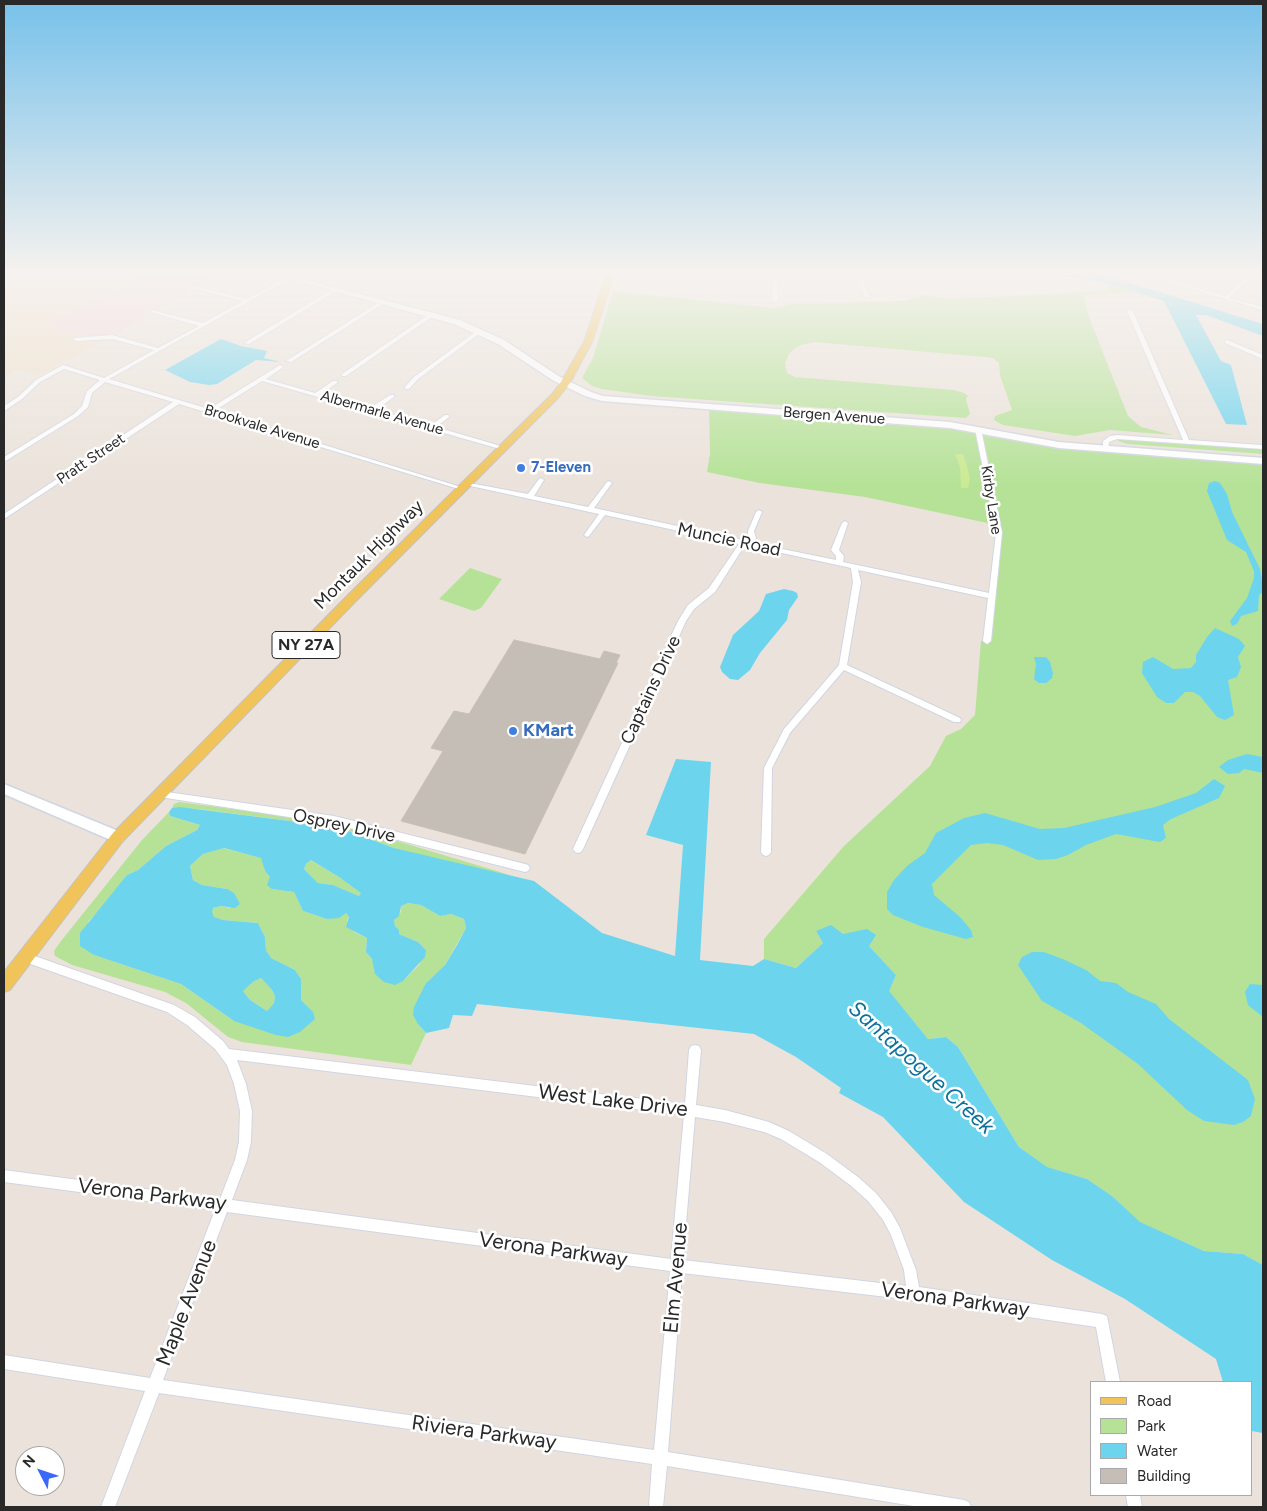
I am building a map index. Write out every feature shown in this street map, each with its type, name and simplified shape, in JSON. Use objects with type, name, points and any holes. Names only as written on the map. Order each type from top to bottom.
[{"type":"main road","name":"Bergen Avenue","points":[[506,346],[565,383],[588,394],[619,400],[978,429],[1059,445],[1263,461]]},
{"type":"main road","name":"Montauk Highway","points":[[118,837],[555,396],[565,383],[586,346]]},
{"type":"main road","points":[[4,789],[118,837]]},
{"type":"main road","name":"NY 27A","points":[[4,985],[118,837]]},
{"type":"street","points":[[142,346],[158,350]]},
{"type":"street","points":[[4,460],[76,415],[85,407],[89,392],[104,380],[166,346]]},
{"type":"street","points":[[289,361],[314,346]]},
{"type":"street","points":[[344,375],[387,346]]},
{"type":"street","points":[[407,388],[416,378],[460,346]]},
{"type":"street","points":[[1145,346],[1187,442]]},
{"type":"street","points":[[1235,346],[1263,358]]},
{"type":"street","name":"Brookvale Avenue","points":[[4,409],[20,398],[38,381],[63,367],[464,486]]},
{"type":"street","points":[[210,411],[280,367]]},
{"type":"street","name":"Albermarle Avenue","points":[[261,378],[502,448]]},
{"type":"street","points":[[316,395],[335,382]]},
{"type":"street","points":[[372,410],[392,396]]},
{"type":"street","name":"Pratt Street","points":[[4,517],[178,402]]},
{"type":"street","points":[[432,427],[446,416]]},
{"type":"street","name":"Kirby Lane","points":[[978,429],[999,532],[988,636]]},
{"type":"street","points":[[1105,450],[1106,440],[1110,438],[1263,447]]},
{"type":"street","points":[[530,497],[542,480]]},
{"type":"street","points":[[589,510],[609,483]]},
{"type":"street","name":"Muncie Road","points":[[464,486],[530,497],[992,596]]},
{"type":"street","name":"Captains Drive","points":[[578,849],[682,622],[691,608],[712,590],[746,543],[752,538],[751,531],[759,512]]},
{"type":"street","points":[[587,535],[603,513]]},
{"type":"street","points":[[821,560],[825,554],[835,550],[845,523]]},
{"type":"street","points":[[835,550],[840,556],[838,563]]},
{"type":"street","points":[[766,852],[768,768],[787,731],[843,666],[857,582],[854,567]]},
{"type":"street","points":[[843,666],[957,720]]},
{"type":"street","name":"Osprey Drive","points":[[160,794],[334,820],[525,868]]},
{"type":"street","name":"Maple Avenue","points":[[26,958],[175,1011],[202,1029],[227,1054],[240,1084],[246,1111],[246,1126],[241,1160],[156,1386],[108,1507]]},
{"type":"street","name":"Elm Avenue","points":[[656,1507],[695,1050]]},
{"type":"street","name":"West Lake Drive","points":[[227,1054],[690,1110],[726,1116],[772,1129],[807,1148],[854,1181],[872,1197],[887,1216],[896,1232],[910,1270],[913,1293]]},
{"type":"street","name":"Verona Parkway","points":[[4,1176],[677,1266],[913,1293],[1102,1321],[1113,1381]]},
{"type":"street","name":"Riviera Parkway","points":[[4,1362],[156,1386],[660,1458],[964,1507]]},
{"type":"shaded area","points":[[4,346],[94,346],[40,375],[18,369],[4,376]]},
{"type":"green space","points":[[597,346],[800,346],[789,354],[785,363],[787,373],[795,377],[954,390],[968,396],[966,399],[970,414],[966,418],[651,396],[602,389],[592,386],[582,378],[593,358]]},
{"type":"green space","points":[[854,346],[1100,346],[1128,416],[1141,427],[1173,435],[1110,430],[1075,436],[1003,425],[994,420],[995,416],[1012,410],[1000,375],[999,363],[993,358]]},
{"type":"green space","points":[[709,406],[950,425],[1105,450],[1263,461],[1263,1265],[1243,1254],[1204,1251],[1139,1222],[1112,1196],[1087,1179],[1046,1167],[1019,1147],[958,1047],[946,1037],[928,1039],[888,991],[896,975],[869,946],[843,934],[816,931],[823,943],[796,968],[764,959],[764,939],[844,846],[930,766],[946,736],[961,729],[975,715],[981,641],[987,642],[997,525],[865,497],[760,483],[707,472],[710,454]]},
{"type":"green space","points":[[1119,439],[1263,449],[1263,454],[1128,444],[1118,441]]},
{"type":"green space","points":[[955,454],[963,454],[970,478],[968,488],[961,488],[960,467]]},
{"type":"green space","points":[[470,568],[502,579],[481,608],[474,611],[439,599]]},
{"type":"green space","points":[[179,802],[334,822],[510,875],[453,864],[394,848],[337,827],[198,809],[172,808],[174,804]]},
{"type":"green space","points":[[169,812],[170,816],[200,825],[197,830],[166,846],[138,870],[127,875],[107,902],[88,922],[94,955],[181,984],[234,1021],[306,1005],[301,1000],[301,979],[295,970],[271,958],[266,950],[265,937],[258,923],[223,920],[214,917],[211,912],[213,908],[221,906],[230,908],[227,889],[202,885],[193,880],[190,866],[203,854],[223,848],[262,858],[265,871],[270,877],[272,889],[294,892],[303,911],[327,919],[346,913],[349,916],[347,921],[354,932],[367,938],[366,952],[372,959],[403,981],[419,965],[426,950],[418,942],[399,934],[394,920],[401,912],[400,906],[408,903],[421,905],[440,916],[451,914],[464,919],[466,928],[445,965],[426,983],[418,1024],[426,1033],[411,1065],[242,1042],[228,1037],[186,1003],[165,992],[72,965],[55,956],[54,951],[61,941],[142,840]]},
{"type":"green space","points":[[311,860],[362,893],[359,896],[333,885],[318,883],[304,869]]},
{"type":"green space","points":[[261,978],[275,996],[274,1003],[267,1011],[250,1000],[243,991]]},
{"type":"water","points":[[209,346],[240,346],[267,351],[264,358],[281,362],[256,360],[217,384],[209,385],[190,382],[165,370]]},
{"type":"water","points":[[1186,346],[1213,346],[1221,361],[1231,365],[1247,425],[1226,424]]},
{"type":"water","points":[[1215,481],[1220,483],[1227,494],[1232,512],[1260,569],[1262,581],[1263,592],[1259,595],[1258,611],[1241,616],[1237,624],[1232,626],[1230,621],[1247,598],[1254,578],[1254,571],[1246,552],[1227,540],[1207,491],[1209,483]]},
{"type":"water","points":[[784,589],[797,593],[798,597],[789,610],[787,620],[760,653],[750,670],[738,680],[730,679],[722,672],[720,667],[733,635],[759,611],[766,594]]},
{"type":"water","points":[[1215,628],[1239,639],[1245,646],[1238,657],[1241,667],[1237,677],[1228,680],[1234,715],[1225,720],[1217,717],[1200,696],[1193,692],[1185,692],[1174,703],[1166,703],[1157,697],[1142,673],[1143,662],[1153,657],[1173,669],[1191,668],[1196,662],[1196,655]]},
{"type":"water","points":[[1034,657],[1046,657],[1050,662],[1053,673],[1052,678],[1046,683],[1039,683],[1034,679],[1036,664]]},
{"type":"water","points":[[1247,754],[1263,757],[1263,773],[1244,769],[1239,773],[1228,774],[1219,767],[1228,760]]},
{"type":"water","name":"Santapogue Creek","points":[[676,759],[711,762],[700,960],[753,966],[764,959],[796,968],[823,943],[816,931],[831,925],[843,934],[867,929],[876,935],[869,946],[896,975],[889,991],[928,1039],[946,1037],[958,1047],[1019,1147],[1047,1167],[1087,1179],[1112,1196],[1140,1222],[1204,1251],[1243,1254],[1263,1265],[1263,1433],[1252,1431],[1252,1381],[1223,1381],[1216,1359],[1125,1299],[1052,1260],[964,1202],[883,1117],[839,1093],[841,1088],[796,1057],[754,1034],[477,1004],[472,1016],[453,1015],[449,1028],[426,1033],[413,1015],[414,1007],[426,983],[445,965],[457,945],[466,928],[464,919],[451,914],[440,916],[421,905],[408,903],[401,906],[399,916],[394,920],[395,926],[399,930],[399,934],[418,942],[426,950],[425,957],[403,981],[395,985],[384,982],[375,974],[372,959],[366,952],[367,938],[346,927],[349,917],[346,913],[339,918],[327,919],[303,911],[294,892],[272,889],[267,885],[270,877],[265,871],[261,858],[224,848],[203,854],[190,866],[193,880],[202,885],[227,889],[234,893],[240,904],[235,908],[221,906],[213,908],[214,917],[223,920],[258,923],[265,937],[266,950],[271,958],[295,970],[301,979],[301,1000],[313,1012],[315,1019],[300,1032],[288,1037],[276,1035],[234,1021],[181,984],[94,955],[80,946],[80,933],[127,875],[138,870],[166,846],[197,830],[200,825],[170,816],[169,812],[172,808],[180,807],[337,827],[394,848],[534,881],[602,933],[675,956],[683,845],[646,835]],"holes":[[[311,860],[361,893],[359,896],[333,885],[318,883],[304,869]],[[261,978],[275,996],[274,1003],[267,1011],[250,1000],[243,991]]]},
{"type":"water","points":[[1214,779],[1225,786],[1219,798],[1171,819],[1163,825],[1166,838],[1160,842],[1116,834],[1056,859],[1038,860],[1003,845],[987,843],[971,845],[932,884],[934,895],[960,917],[971,930],[973,937],[966,939],[923,927],[893,915],[887,909],[887,892],[894,880],[907,866],[925,853],[936,833],[964,818],[985,813],[1040,829],[1064,828],[1155,807],[1196,793]]},
{"type":"water","points":[[1032,952],[1044,952],[1065,960],[1086,970],[1100,981],[1116,983],[1128,992],[1156,1004],[1169,1019],[1248,1080],[1255,1099],[1251,1116],[1243,1122],[1234,1125],[1204,1121],[1187,1110],[1138,1064],[1081,1023],[1042,1001],[1018,965],[1022,957]]},
{"type":"water","points":[[1250,984],[1263,985],[1263,1017],[1248,1005],[1245,992]]},
{"type":"building","name":"KMart","points":[[514,640],[600,659],[604,651],[620,655],[616,663],[618,663],[525,854],[401,821],[443,751],[431,748],[454,711],[469,714]]},
{"type":"place","name":"7-Eleven","points":[[521,468]]},
{"type":"place","name":"KMart","points":[[513,731]]}]
